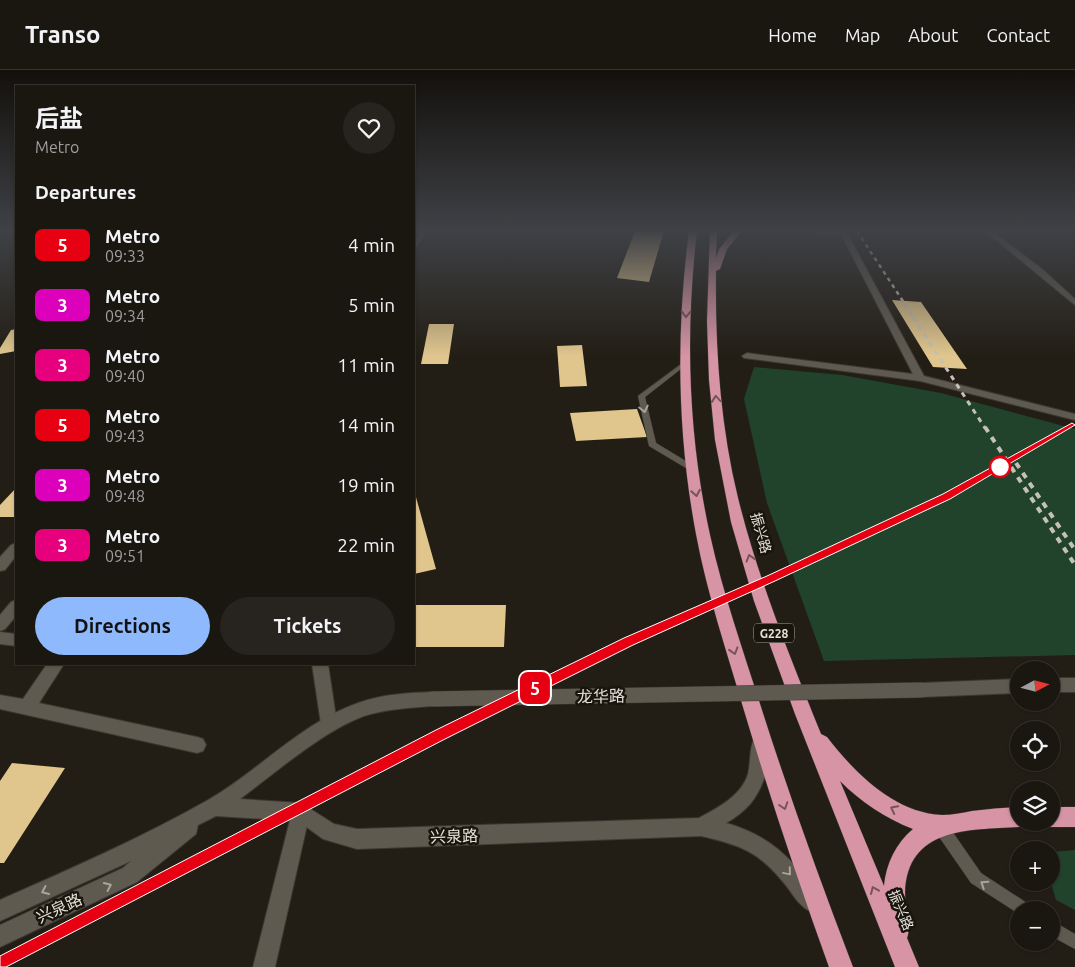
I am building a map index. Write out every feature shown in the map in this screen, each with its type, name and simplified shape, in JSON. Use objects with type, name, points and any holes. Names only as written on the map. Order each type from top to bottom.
[{"type":"highway","points":[[688,273],[684,364],[685,416],[691,468],[703,536],[760,734],[841,967]]},
{"type":"highway","name":"振兴路","points":[[711,273],[713,368],[718,417],[726,471],[744,539],[769,622],[808,726],[905,962]]},
{"type":"highway","points":[[711,281],[714,273]]},
{"type":"highway","points":[[808,726],[843,772],[868,793],[892,809],[913,818],[940,825],[1010,818]]},
{"type":"highway","points":[[1060,817],[1075,817]]},
{"type":"highway","points":[[905,962],[894,914],[894,883],[901,859],[919,838],[940,825]]},
{"type":"street","points":[[865,273],[920,378]]},
{"type":"street","points":[[1041,273],[1075,304]]},
{"type":"street","points":[[747,356],[920,378],[1075,417]]},
{"type":"street","points":[[0,566],[15,549]]},
{"type":"street","points":[[0,625],[15,607]]},
{"type":"street","points":[[0,638],[15,640]]},
{"type":"street","points":[[26,708],[55,665]]},
{"type":"street","points":[[320,665],[329,724]]},
{"type":"street","points":[[1060,685],[1075,684]]},
{"type":"street","name":"龙华路","points":[[214,807],[329,724],[362,709],[392,702],[432,699],[921,690],[1010,686]]},
{"type":"street","points":[[0,702],[197,745]]},
{"type":"street","points":[[701,827],[727,814],[745,797],[757,777],[760,734]]},
{"type":"street","points":[[214,807],[301,812],[264,967]]},
{"type":"street","name":"兴泉路","points":[[0,911],[130,852],[214,807]]},
{"type":"street","name":"兴泉路","points":[[0,936],[130,875],[214,807]]},
{"type":"street","name":"兴泉路","points":[[301,812],[330,832],[357,839],[701,827]]},
{"type":"street","points":[[701,827],[732,834],[755,843],[781,864],[803,890],[825,924]]},
{"type":"lane","points":[[684,364],[641,396],[652,444],[691,468]]},
{"type":"lane","points":[[940,825],[976,878],[1011,901]]},
{"type":"lane","points":[[1060,933],[1075,942]]},
{"type":"green space","points":[[754,367],[842,375],[941,393],[1075,429],[1075,655],[824,661],[767,503],[744,399]]},
{"type":"green space","points":[[1075,850],[1075,910],[1056,900],[1053,891],[1060,891],[1060,851]]},
{"type":"building","points":[[619,273],[652,273],[649,282],[617,278]]},
{"type":"building","points":[[892,300],[921,302],[967,369],[933,367]]},
{"type":"building","points":[[429,324],[454,324],[448,364],[421,364]]},
{"type":"building","points":[[15,329],[15,351],[0,354],[0,348],[11,330]]},
{"type":"building","points":[[582,345],[587,386],[560,387],[557,346]]},
{"type":"building","points":[[637,409],[647,437],[576,441],[570,413]]},
{"type":"building","points":[[15,489],[15,517],[0,517],[0,505]]},
{"type":"building","points":[[415,494],[436,569],[415,574]]},
{"type":"building","points":[[415,605],[506,605],[504,647],[415,647]]},
{"type":"building","points":[[12,763],[65,768],[4,863],[0,863],[0,781]]},
{"type":"railway","points":[[884,273],[914,318]]},
{"type":"railway","points":[[913,317],[985,428]]},
{"type":"railway","points":[[985,427],[1075,565]]},
{"type":"railway","points":[[1016,463],[1075,550]]},
{"type":"metro line","name":"5","points":[[0,962],[441,735],[629,642],[946,496],[1075,425]]}]
